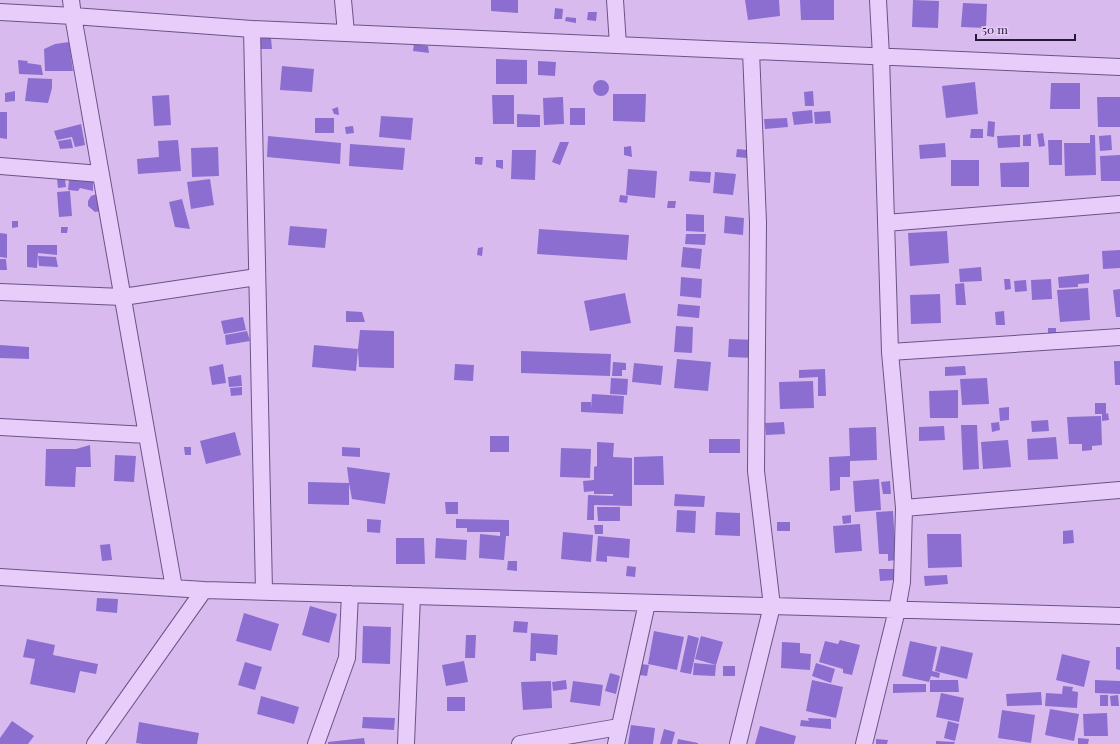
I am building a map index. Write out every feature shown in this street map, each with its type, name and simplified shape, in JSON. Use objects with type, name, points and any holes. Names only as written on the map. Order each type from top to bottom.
[{"type":"street","points":[[72,0],[73,16],[174,588]]},
{"type":"street","points":[[343,0],[346,33]]},
{"type":"street","points":[[614,0],[618,45]]},
{"type":"street","points":[[864,744],[897,610],[902,582],[904,508],[890,352],[878,0]]},
{"type":"street","points":[[0,12],[252,29],[1120,67]]},
{"type":"street","points":[[252,29],[264,591]]},
{"type":"street","points":[[738,744],[772,606],[756,472],[758,222],[751,51]]},
{"type":"street","points":[[0,166],[101,174]]},
{"type":"street","points":[[886,223],[1120,204]]},
{"type":"street","points":[[0,292],[123,297],[257,277]]},
{"type":"street","points":[[890,352],[1120,337]]},
{"type":"street","points":[[0,428],[147,435]]},
{"type":"street","points":[[904,508],[1120,490]]},
{"type":"street","points":[[0,578],[204,590],[1120,616]]},
{"type":"street","points":[[95,744],[204,590]]},
{"type":"street","points":[[316,744],[347,658],[350,594]]},
{"type":"street","points":[[406,744],[412,596]]},
{"type":"street","points":[[616,744],[647,602]]},
{"type":"street","points":[[520,744],[620,728]]},
{"type":"building","points":[[491,0],[518,0],[518,13],[491,11]]},
{"type":"building","points":[[745,0],[779,0],[780,16],[748,20]]},
{"type":"building","points":[[800,0],[834,0],[834,20],[801,20]]},
{"type":"building","points":[[913,0],[939,1],[938,28],[912,27]]},
{"type":"building","points":[[963,3],[987,4],[986,28],[961,27]]},
{"type":"building","points":[[555,8],[563,9],[562,19],[554,19]]},
{"type":"building","points":[[588,12],[597,12],[596,21],[587,20]]},
{"type":"building","points":[[566,17],[576,18],[576,23],[565,21]]},
{"type":"building","points":[[258,37],[271,38],[272,49],[259,49]]},
{"type":"building","points":[[69,42],[73,71],[45,71],[44,49],[55,44]]},
{"type":"building","points":[[414,44],[428,46],[429,53],[413,51]]},
{"type":"building","points":[[496,59],[527,60],[527,84],[496,84]]},
{"type":"building","points":[[18,60],[41,65],[43,75],[19,74]]},
{"type":"building","points":[[538,61],[556,62],[555,76],[538,75]]},
{"type":"building","points":[[282,66],[314,69],[312,92],[280,90]]},
{"type":"building","points":[[28,78],[52,79],[52,88],[48,103],[25,101]]},
{"type":"building","points":[[601,80],[608,85],[609,88],[604,95],[601,96],[594,91],[593,88],[598,81]]},
{"type":"building","points":[[975,82],[978,114],[946,118],[942,86]]},
{"type":"building","points":[[1051,83],[1080,83],[1080,109],[1050,109]]},
{"type":"building","points":[[15,91],[15,101],[5,102],[5,93]]},
{"type":"building","points":[[813,91],[814,106],[805,106],[804,92]]},
{"type":"building","points":[[613,94],[646,94],[645,122],[613,121]]},
{"type":"building","points":[[169,95],[171,125],[154,126],[152,96]]},
{"type":"building","points":[[492,95],[514,95],[514,124],[493,124]]},
{"type":"building","points":[[563,97],[564,124],[544,125],[543,98]]},
{"type":"building","points":[[1097,97],[1120,97],[1120,127],[1098,127]]},
{"type":"building","points":[[338,107],[339,115],[334,114],[332,109]]},
{"type":"building","points":[[570,108],[585,108],[585,125],[570,125]]},
{"type":"building","points":[[812,110],[813,123],[794,125],[792,112]]},
{"type":"building","points":[[830,111],[831,123],[815,124],[814,112]]},
{"type":"building","points":[[0,112],[7,112],[7,139],[0,138]]},
{"type":"building","points":[[517,114],[540,115],[540,127],[517,127]]},
{"type":"building","points":[[381,116],[413,118],[411,140],[379,137]]},
{"type":"building","points":[[315,118],[334,118],[334,133],[315,133]]},
{"type":"building","points":[[787,118],[788,127],[765,129],[764,119]]},
{"type":"building","points":[[988,121],[995,122],[994,137],[987,136]]},
{"type":"building","points":[[81,124],[85,145],[75,147],[72,137],[57,140],[54,131]]},
{"type":"building","points":[[353,126],[354,133],[346,134],[345,127]]},
{"type":"building","points":[[971,129],[983,129],[983,138],[970,138]]},
{"type":"building","points":[[1043,133],[1045,146],[1039,147],[1037,134]]},
{"type":"building","points":[[1031,134],[1031,146],[1023,146],[1023,135]]},
{"type":"building","points":[[1020,135],[1020,147],[998,148],[997,136]]},
{"type":"building","points":[[1090,135],[1095,135],[1096,175],[1065,176],[1064,143],[1090,143]]},
{"type":"building","points":[[1111,135],[1112,150],[1100,151],[1099,136]]},
{"type":"building","points":[[268,136],[341,143],[340,164],[267,157]]},
{"type":"building","points":[[71,139],[73,148],[60,149],[58,141]]},
{"type":"building","points":[[178,140],[181,171],[138,174],[137,159],[159,157],[158,141]]},
{"type":"building","points":[[1048,140],[1062,140],[1062,165],[1049,165]]},
{"type":"building","points":[[560,142],[569,142],[560,165],[552,162]]},
{"type":"building","points":[[945,143],[946,157],[920,159],[919,145]]},
{"type":"building","points":[[350,144],[405,148],[403,170],[349,166]]},
{"type":"building","points":[[631,146],[632,157],[624,155],[624,147]]},
{"type":"building","points":[[218,147],[219,176],[192,177],[191,148]]},
{"type":"building","points":[[737,149],[748,150],[747,158],[736,157]]},
{"type":"building","points":[[512,150],[536,150],[535,180],[511,179]]},
{"type":"building","points":[[1120,155],[1120,181],[1101,181],[1100,156]]},
{"type":"building","points":[[475,157],[483,157],[482,165],[475,164]]},
{"type":"building","points":[[496,160],[503,160],[503,169],[496,167]]},
{"type":"building","points":[[951,160],[979,160],[979,186],[951,186]]},
{"type":"building","points":[[1029,162],[1029,187],[1001,187],[1000,163]]},
{"type":"building","points":[[628,169],[657,171],[655,198],[626,195]]},
{"type":"building","points":[[690,171],[711,172],[710,183],[689,181]]},
{"type":"building","points":[[715,172],[736,174],[733,195],[713,193]]},
{"type":"building","points":[[57,179],[65,179],[66,187],[58,188]]},
{"type":"building","points":[[210,179],[214,205],[191,209],[187,182]]},
{"type":"building","points":[[69,180],[93,181],[93,191],[80,188],[78,191],[68,190]]},
{"type":"building","points":[[70,191],[72,216],[59,217],[57,192]]},
{"type":"building","points":[[97,194],[100,211],[95,212],[88,206],[88,201],[91,196]]},
{"type":"building","points":[[620,195],[628,196],[627,203],[619,202]]},
{"type":"building","points":[[182,199],[190,229],[175,227],[169,202]]},
{"type":"building","points":[[668,201],[676,201],[675,208],[667,208]]},
{"type":"building","points":[[686,214],[704,215],[704,232],[686,231]]},
{"type":"building","points":[[725,216],[744,218],[743,235],[724,233]]},
{"type":"building","points":[[12,221],[18,221],[18,227],[12,228]]},
{"type":"building","points":[[290,226],[327,229],[325,248],[288,245]]},
{"type":"building","points":[[61,227],[68,227],[67,233],[61,233]]},
{"type":"building","points":[[539,229],[629,235],[627,260],[537,254]]},
{"type":"building","points":[[947,231],[949,263],[910,266],[908,233]]},
{"type":"building","points":[[0,233],[7,234],[7,258],[0,257]]},
{"type":"building","points":[[686,234],[706,234],[705,245],[685,244]]},
{"type":"building","points":[[27,245],[57,245],[57,255],[38,253],[37,268],[27,267]]},
{"type":"building","points":[[483,247],[482,256],[477,255],[478,248]]},
{"type":"building","points":[[683,247],[702,249],[700,269],[681,267]]},
{"type":"building","points":[[1120,250],[1120,268],[1103,269],[1102,251]]},
{"type":"building","points":[[38,256],[56,257],[58,267],[39,266]]},
{"type":"building","points":[[0,259],[6,259],[7,270],[0,270]]},
{"type":"building","points":[[981,267],[982,281],[960,282],[959,269]]},
{"type":"building","points":[[1089,274],[1089,283],[1078,284],[1078,287],[1059,288],[1058,277]]},
{"type":"building","points":[[681,277],[702,279],[701,298],[680,296]]},
{"type":"building","points":[[1004,279],[1010,279],[1011,289],[1005,290]]},
{"type":"building","points":[[1051,279],[1052,299],[1032,300],[1031,280]]},
{"type":"building","points":[[1026,280],[1027,291],[1015,292],[1014,281]]},
{"type":"building","points":[[964,283],[966,305],[956,305],[955,284]]},
{"type":"building","points":[[1088,288],[1090,320],[1060,322],[1057,290]]},
{"type":"building","points":[[1120,289],[1120,317],[1116,317],[1113,290]]},
{"type":"building","points":[[625,293],[631,323],[590,331],[584,301]]},
{"type":"building","points":[[940,294],[941,323],[911,324],[910,295]]},
{"type":"building","points":[[678,304],[700,306],[699,318],[677,316]]},
{"type":"building","points":[[346,311],[362,312],[365,322],[346,322]]},
{"type":"building","points":[[1004,311],[1005,325],[996,325],[995,312]]},
{"type":"building","points":[[243,317],[246,330],[224,334],[221,321]]},
{"type":"building","points":[[676,326],[693,327],[692,353],[674,352]]},
{"type":"building","points":[[1048,328],[1056,328],[1056,336],[1048,336]]},
{"type":"building","points":[[360,330],[394,331],[394,368],[359,367],[358,349]]},
{"type":"building","points":[[247,331],[250,341],[226,345],[225,335]]},
{"type":"building","points":[[729,339],[756,340],[755,358],[728,357]]},
{"type":"building","points":[[0,345],[29,347],[29,359],[0,358]]},
{"type":"building","points":[[314,345],[358,349],[356,371],[312,367]]},
{"type":"building","points":[[521,351],[611,354],[610,376],[521,373]]},
{"type":"building","points":[[677,359],[711,362],[708,391],[674,388]]},
{"type":"building","points":[[1114,361],[1120,361],[1120,385],[1115,385]]},
{"type":"building","points":[[613,362],[626,363],[626,370],[622,370],[622,376],[612,376]]},
{"type":"building","points":[[634,363],[663,366],[661,385],[632,382]]},
{"type":"building","points":[[223,364],[226,383],[212,385],[209,367]]},
{"type":"building","points":[[455,364],[474,365],[473,381],[454,380]]},
{"type":"building","points":[[965,366],[966,375],[945,376],[945,367]]},
{"type":"building","points":[[825,369],[826,396],[818,396],[818,377],[799,378],[799,370]]},
{"type":"building","points":[[241,375],[242,386],[229,387],[228,377]]},
{"type":"building","points":[[611,378],[628,379],[627,395],[610,394]]},
{"type":"building","points":[[987,378],[989,404],[962,405],[960,379]]},
{"type":"building","points":[[813,381],[814,408],[780,409],[779,382]]},
{"type":"building","points":[[242,387],[242,395],[231,396],[230,388]]},
{"type":"building","points":[[958,390],[958,418],[930,418],[929,391]]},
{"type":"building","points":[[592,394],[624,396],[623,414],[581,412],[581,402],[591,402],[591,409]]},
{"type":"building","points":[[1095,403],[1106,403],[1106,414],[1108,413],[1109,420],[1102,421],[1102,414],[1095,414]]},
{"type":"building","points":[[1009,407],[1009,420],[1000,421],[999,408]]},
{"type":"building","points":[[1101,416],[1102,445],[1092,446],[1092,450],[1082,451],[1082,444],[1069,444],[1067,417]]},
{"type":"building","points":[[1048,420],[1049,431],[1032,432],[1031,421]]},
{"type":"building","points":[[784,422],[785,434],[766,435],[765,423]]},
{"type":"building","points":[[999,422],[1000,430],[992,432],[991,423]]},
{"type":"building","points":[[961,425],[977,425],[979,469],[963,470]]},
{"type":"building","points":[[944,426],[945,440],[919,441],[919,427]]},
{"type":"building","points":[[876,427],[877,460],[850,461],[850,477],[840,477],[840,490],[830,491],[829,457],[850,456],[849,428]]},
{"type":"building","points":[[235,432],[241,455],[206,464],[200,441]]},
{"type":"building","points":[[490,436],[509,436],[509,452],[490,452]]},
{"type":"building","points":[[1056,437],[1058,459],[1028,460],[1027,439]]},
{"type":"building","points":[[709,439],[740,439],[740,453],[709,453]]},
{"type":"building","points":[[1008,440],[1011,467],[983,469],[981,442]]},
{"type":"building","points":[[597,442],[614,443],[613,457],[632,458],[632,506],[594,505],[594,520],[587,520],[588,495],[613,496],[613,494],[594,494],[594,491],[584,492],[583,481],[594,480],[594,467],[597,466]]},
{"type":"building","points":[[90,445],[91,467],[76,467],[75,487],[45,486],[46,449],[76,449]]},
{"type":"building","points":[[184,447],[191,447],[191,455],[185,455]]},
{"type":"building","points":[[342,447],[360,448],[360,457],[342,456]]},
{"type":"building","points":[[561,448],[591,449],[590,478],[560,477]]},
{"type":"building","points":[[115,455],[136,456],[134,482],[114,481]]},
{"type":"building","points":[[663,456],[664,485],[634,485],[634,457]]},
{"type":"building","points":[[347,467],[390,473],[385,504],[352,499]]},
{"type":"building","points":[[879,479],[881,510],[855,512],[853,481]]},
{"type":"building","points":[[890,481],[891,494],[883,494],[881,482]]},
{"type":"building","points":[[308,482],[349,483],[349,505],[308,504]]},
{"type":"building","points":[[675,494],[705,496],[704,507],[674,506]]},
{"type":"building","points":[[445,502],[458,502],[458,514],[446,514]]},
{"type":"building","points":[[597,507],[620,507],[620,521],[598,521]]},
{"type":"building","points":[[677,510],[696,511],[695,533],[676,532]]},
{"type":"building","points":[[893,511],[896,560],[888,561],[888,554],[879,554],[876,512]]},
{"type":"building","points":[[716,512],[740,513],[740,536],[715,535]]},
{"type":"building","points":[[851,515],[851,523],[843,524],[842,516]]},
{"type":"building","points":[[367,519],[381,520],[380,533],[367,532]]},
{"type":"building","points":[[456,519],[509,520],[509,536],[506,536],[504,560],[479,558],[480,534],[500,536],[500,532],[467,532],[467,528],[456,528]]},
{"type":"building","points":[[777,522],[790,522],[790,531],[777,531]]},
{"type":"building","points":[[860,524],[862,551],[835,553],[833,526]]},
{"type":"building","points":[[594,525],[603,525],[603,534],[595,534]]},
{"type":"building","points":[[1073,530],[1074,543],[1063,544],[1063,531]]},
{"type":"building","points":[[563,532],[593,535],[591,562],[561,559]]},
{"type":"building","points":[[927,534],[961,534],[962,567],[928,568]]},
{"type":"building","points":[[598,536],[630,539],[629,558],[607,556],[607,562],[596,561]]},
{"type":"building","points":[[396,538],[424,538],[425,564],[396,564]]},
{"type":"building","points":[[436,538],[467,540],[466,560],[435,558]]},
{"type":"building","points":[[110,544],[112,560],[102,561],[100,545]]},
{"type":"building","points":[[508,561],[517,561],[517,571],[507,570]]},
{"type":"building","points":[[627,566],[636,567],[635,577],[626,576]]},
{"type":"building","points":[[879,569],[895,569],[896,580],[880,581]]},
{"type":"building","points":[[947,575],[948,584],[925,586],[924,576]]},
{"type":"building","points":[[97,598],[118,599],[117,613],[96,611]]},
{"type":"building","points":[[310,606],[337,614],[329,643],[302,635]]},
{"type":"building","points":[[244,613],[279,624],[271,651],[236,641]]},
{"type":"building","points":[[514,621],[528,622],[527,633],[513,632]]},
{"type":"building","points":[[363,626],[391,627],[390,664],[362,663]]},
{"type":"building","points":[[654,631],[684,637],[677,670],[648,664]]},
{"type":"building","points":[[531,633],[558,635],[557,655],[536,653],[536,661],[530,661]]},
{"type":"building","points":[[466,635],[476,635],[475,658],[465,658]]},
{"type":"building","points":[[688,635],[699,638],[691,674],[680,672]]},
{"type":"building","points":[[701,636],[723,642],[716,665],[695,659]]},
{"type":"building","points":[[27,639],[55,645],[53,655],[98,664],[96,674],[80,671],[75,693],[30,684],[35,659],[23,657]]},
{"type":"building","points":[[840,640],[860,645],[852,675],[843,673],[843,669],[819,662],[825,641],[838,644]]},
{"type":"building","points":[[910,641],[937,647],[932,671],[940,673],[939,678],[931,676],[929,682],[902,676]]},
{"type":"building","points":[[782,642],[800,643],[800,653],[811,654],[810,670],[781,668]]},
{"type":"building","points":[[941,646],[973,653],[967,679],[935,671]]},
{"type":"building","points":[[1116,647],[1120,647],[1120,670],[1116,669]]},
{"type":"building","points":[[1062,654],[1090,661],[1084,687],[1056,680]]},
{"type":"building","points":[[464,661],[468,682],[446,686],[442,665]]},
{"type":"building","points":[[245,662],[262,667],[255,690],[238,685]]},
{"type":"building","points":[[694,663],[716,665],[715,676],[693,675]]},
{"type":"building","points":[[816,663],[835,669],[831,683],[812,676]]},
{"type":"building","points":[[641,664],[649,665],[647,676],[639,675]]},
{"type":"building","points":[[723,666],[735,666],[735,676],[723,676]]},
{"type":"building","points":[[610,673],[620,676],[616,694],[605,691]]},
{"type":"building","points":[[566,680],[567,689],[553,691],[552,682]]},
{"type":"building","points":[[812,680],[843,687],[836,718],[806,711]]},
{"type":"building","points":[[930,680],[958,680],[959,692],[930,692]]},
{"type":"building","points":[[1095,680],[1120,681],[1120,694],[1095,693]]},
{"type":"building","points":[[551,681],[552,708],[523,710],[521,682]]},
{"type":"building","points":[[573,681],[603,685],[600,706],[570,702]]},
{"type":"building","points":[[893,684],[926,684],[926,692],[893,693]]},
{"type":"building","points":[[1063,686],[1073,687],[1072,691],[1078,692],[1077,708],[1045,706],[1046,693],[1062,694]]},
{"type":"building","points":[[1041,692],[1042,705],[1007,706],[1006,694]]},
{"type":"building","points":[[941,693],[964,698],[959,722],[936,717]]},
{"type":"building","points":[[1100,695],[1108,695],[1108,706],[1100,706]]},
{"type":"building","points":[[1118,695],[1119,706],[1111,706],[1110,696]]},
{"type":"building","points":[[261,696],[299,707],[294,724],[257,714]]},
{"type":"building","points":[[447,697],[465,697],[465,711],[447,711]]},
{"type":"building","points":[[1050,709],[1079,714],[1074,741],[1045,735]]},
{"type":"building","points":[[1002,710],[1035,715],[1031,743],[998,738]]},
{"type":"building","points":[[1107,713],[1108,736],[1084,736],[1083,714]]},
{"type":"building","points":[[363,717],[395,718],[394,730],[362,728]]},
{"type":"building","points":[[808,718],[831,719],[831,729],[800,726],[801,720],[809,721]]},
{"type":"building","points":[[12,721],[34,736],[28,744],[0,744],[0,738]]},
{"type":"building","points":[[948,721],[959,724],[955,741],[944,738]]},
{"type":"building","points":[[139,722],[199,733],[197,744],[136,743]]},
{"type":"building","points":[[631,725],[655,728],[653,744],[628,744]]},
{"type":"building","points":[[760,726],[796,736],[794,744],[755,744]]},
{"type":"building","points":[[664,729],[675,732],[672,744],[660,744]]},
{"type":"building","points":[[364,738],[365,744],[328,744],[328,742]]},
{"type":"building","points":[[1078,738],[1089,739],[1088,744],[1078,744]]},
{"type":"building","points":[[678,739],[698,743],[698,744],[677,744]]},
{"type":"building","points":[[876,739],[888,740],[887,744],[876,744]]},
{"type":"building","points":[[936,741],[955,742],[954,744],[936,744]]}]
